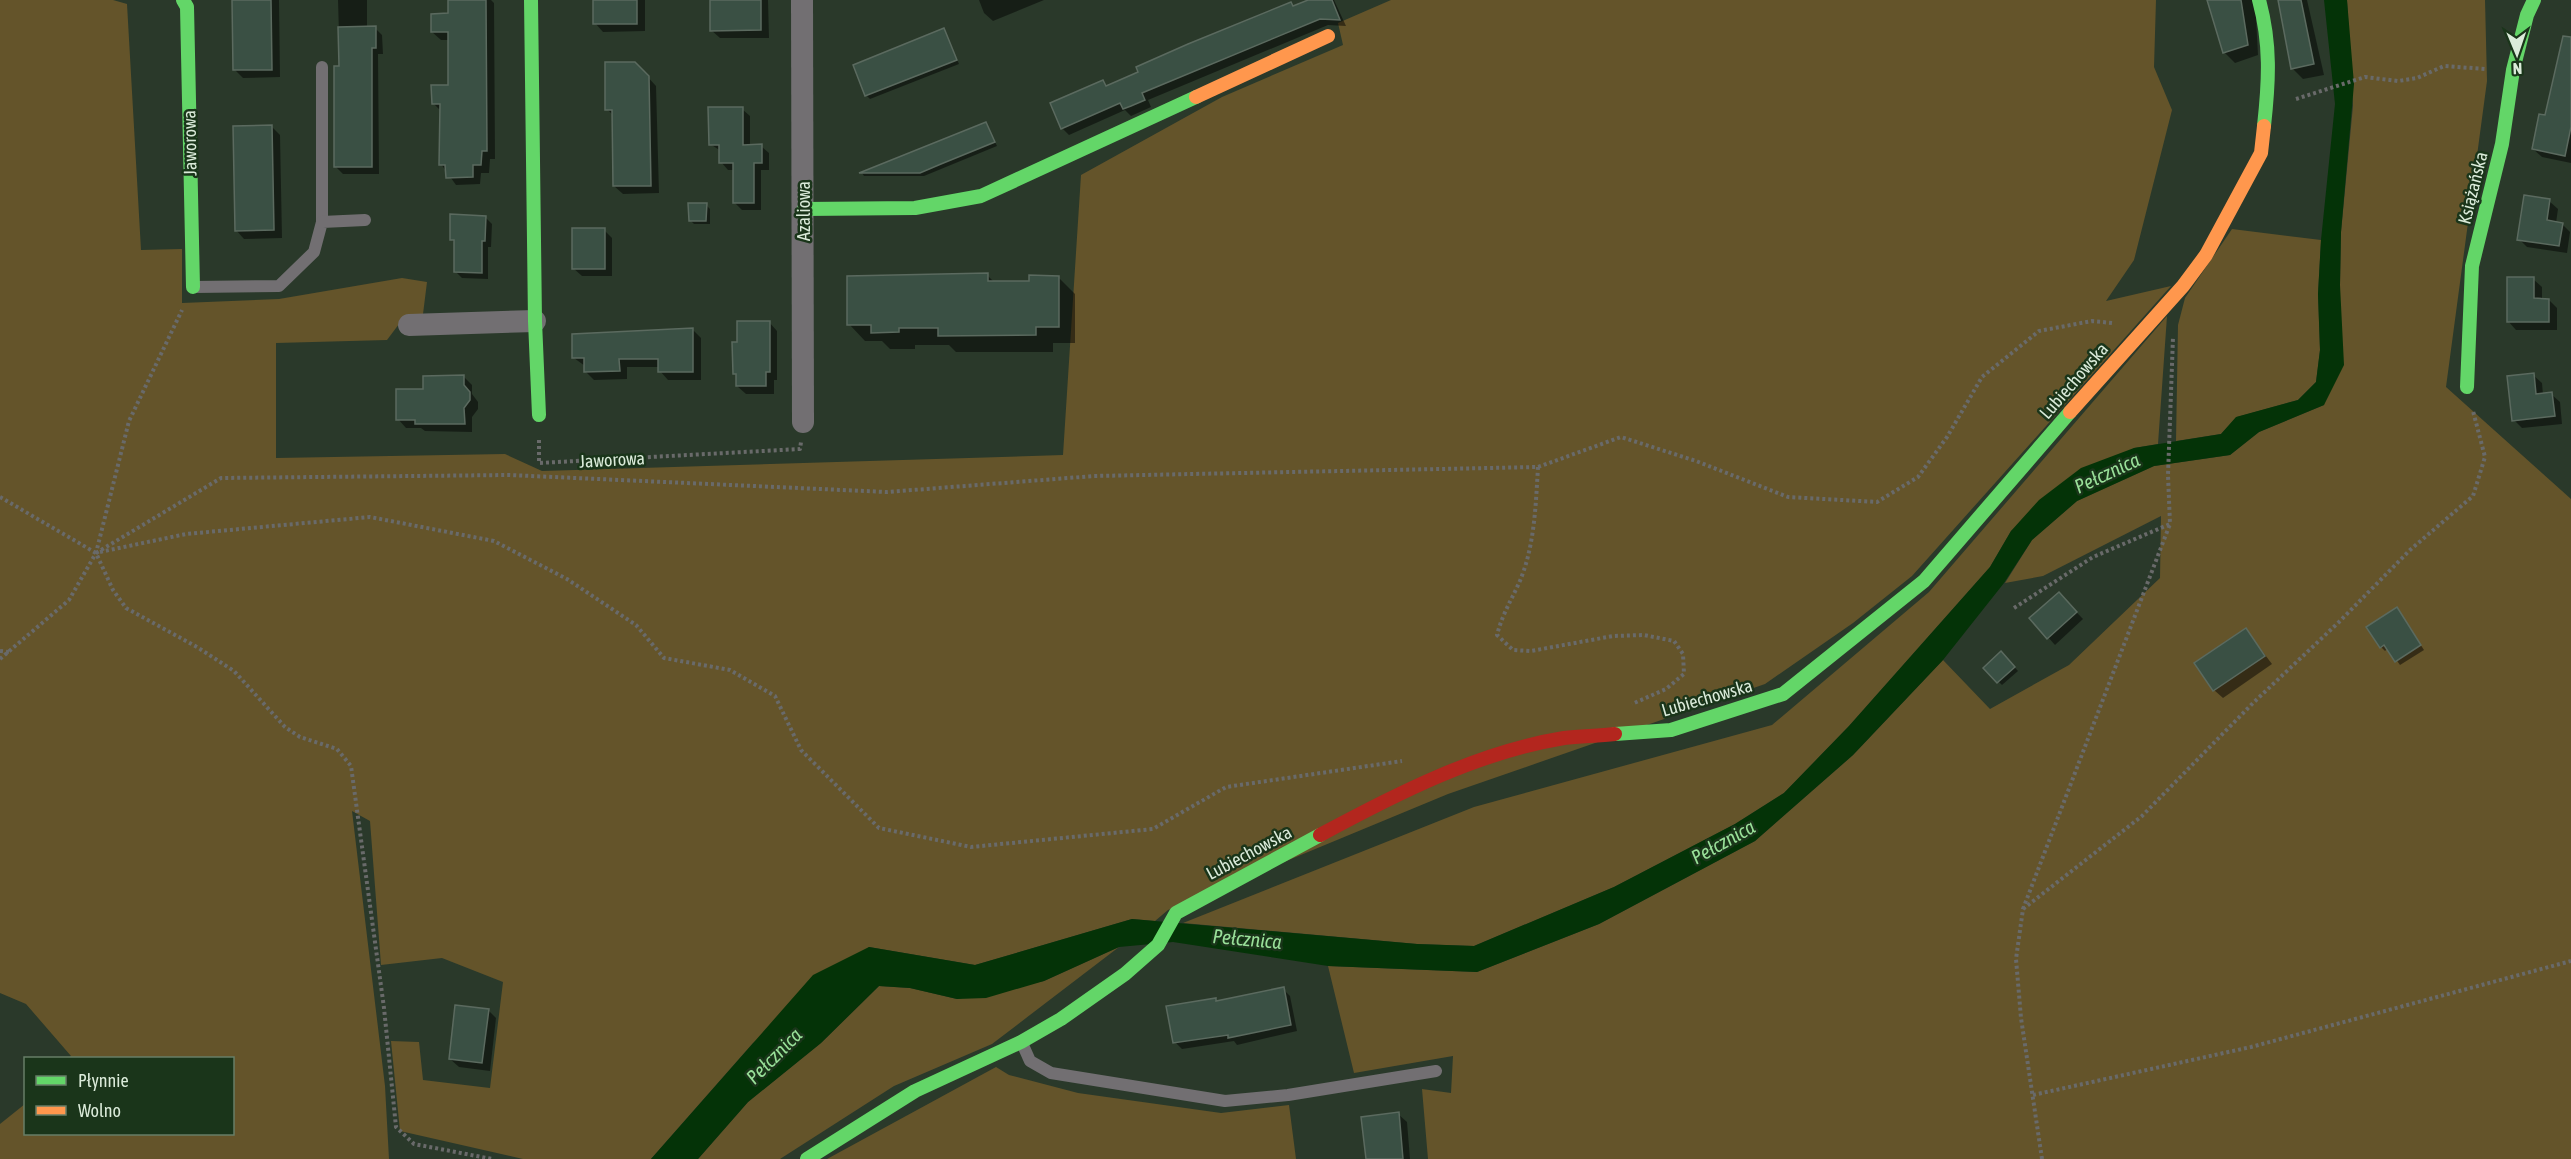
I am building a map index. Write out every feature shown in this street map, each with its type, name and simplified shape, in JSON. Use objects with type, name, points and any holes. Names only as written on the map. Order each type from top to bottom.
[{"type":"street","name":"Jaworowa","points":[[183,0],[187,7],[193,287]]},
{"type":"street","points":[[531,0],[535,321],[539,415]]},
{"type":"street","name":"Azaliowa","points":[[802,0],[803,422]]},
{"type":"street","name":"Lubiechowska","points":[[807,1159],[915,1091],[1021,1042],[1061,1019],[1125,974],[1158,945],[1167,925],[1176,913],[1380,803],[1449,773],[1515,749],[1564,738],[1671,730],[1783,694],[1924,581],[2145,326],[2183,286],[2206,255],[2261,153],[2270,75],[2265,23],[2259,0]]},
{"type":"street","name":"Książańska","points":[[2467,387],[2472,266],[2502,144],[2513,70],[2527,15],[2534,0]]},
{"type":"street","points":[[804,209],[910,209],[950,205],[981,196],[1328,36]]},
{"type":"street","points":[[409,325],[535,321]]},
{"type":"lane","points":[[193,287],[279,286],[314,252],[322,222],[322,67]]},
{"type":"lane","points":[[322,222],[365,220]]},
{"type":"lane","points":[[1021,1042],[1030,1061],[1051,1073],[1225,1101],[1288,1095],[1436,1071]]},
{"type":"path","points":[[2312,94],[2365,77],[2398,81],[2417,78],[2444,66],[2513,70]]},
{"type":"path","points":[[0,659],[69,600],[96,553],[129,421],[193,287]]},
{"type":"path","points":[[96,553],[220,478],[509,476],[887,492],[1094,476],[1538,466],[1621,437],[1696,461],[1788,496],[1877,502],[1918,477],[1947,437],[1982,377],[2039,331],[2092,321],[2145,326]]},
{"type":"path","points":[[2042,1159],[2021,1018],[2016,959],[2023,909],[2170,524],[2168,475],[2173,330]]},
{"type":"path","points":[[2023,909],[2142,816],[2253,703],[2339,622],[2410,550],[2473,496],[2485,457],[2467,387]]},
{"type":"path","name":"Jaworowa","points":[[539,415],[538,464],[800,449],[803,422]]},
{"type":"path","points":[[1538,466],[1532,532],[1524,570],[1503,612],[1497,635],[1513,650],[1531,651],[1613,636],[1644,635],[1674,641],[1683,654],[1684,674],[1666,689],[1630,705]]},
{"type":"path","points":[[0,497],[96,553],[113,590],[126,608],[197,647],[234,671],[285,727],[300,737],[338,749],[351,766],[384,1008],[396,1127],[414,1144],[492,1159]]},
{"type":"path","points":[[96,553],[186,534],[370,517],[494,541],[567,579],[636,625],[664,658],[730,670],[775,696],[801,750],[879,828],[971,847],[1152,828],[1226,787],[1410,760]]},
{"type":"path","points":[[2014,608],[2092,557],[2170,524]]},
{"type":"path","points":[[0,651],[9,652]]},
{"type":"path","points":[[2032,1095],[2251,1047],[2571,961]]},
{"type":"shaded area","points":[[0,0],[113,0],[127,4],[141,250],[182,249],[182,303],[279,299],[402,278],[427,282],[423,314],[399,324],[387,340],[276,343],[276,458],[505,454],[542,471],[1063,455],[1081,175],[1222,97],[1343,45],[1338,23],[1391,0],[2156,0],[2154,67],[2172,110],[2134,260],[2106,301],[2171,286],[1912,576],[1853,623],[1765,684],[1448,794],[1168,910],[1155,921],[1132,919],[975,965],[869,947],[753,1043],[651,1159],[523,1159],[400,1131],[391,1041],[419,1042],[423,1080],[490,1088],[503,982],[442,958],[381,965],[370,821],[352,811],[385,1086],[389,1159],[0,1159],[0,1124],[24,1105],[24,1135],[234,1135],[234,1057],[70,1057],[71,1056],[26,1004],[0,993]]},
{"type":"shaded area","points":[[2347,0],[2485,0],[2487,81],[2446,387],[2571,499],[2571,1159],[1428,1159],[1422,1089],[1451,1093],[1453,1056],[1354,1073],[1328,966],[1477,972],[1599,924],[1755,841],[1853,755],[1943,660],[1990,709],[2069,665],[2160,578],[2161,516],[2043,576],[2005,583],[2032,540],[2077,501],[2154,466],[2230,455],[2259,432],[2324,405],[2340,285],[2341,232],[2353,106]]},
{"type":"shaded area","points":[[2232,229],[2321,240],[2318,294],[2320,350],[2316,382],[2298,400],[2237,417],[2221,434],[2176,441],[2178,325],[2185,298]]},
{"type":"shaded area","points":[[2167,316],[2158,444],[2134,448],[2011,531],[1990,567],[1849,726],[1784,793],[1735,824],[1614,887],[1474,946],[1417,944],[1183,923],[1474,807],[1772,725],[1929,592]]},
{"type":"shaded area","points":[[1119,947],[992,1044],[894,1086],[780,1159],[698,1159],[748,1102],[821,1043],[879,986],[910,988],[957,999],[1044,981]]},
{"type":"shaded area","points":[[996,1067],[1009,1075],[1078,1093],[1221,1113],[1289,1105],[1296,1159],[827,1159]]},
{"type":"water","name":"Pełcznica","points":[[2324,0],[2347,0],[2354,84],[2341,232],[2340,285],[2344,365],[2324,405],[2259,432],[2230,455],[2154,466],[2077,501],[2032,540],[2004,583],[1943,660],[1853,755],[1755,841],[1599,924],[1477,972],[1328,966],[1173,942],[1119,947],[1044,981],[986,998],[957,999],[910,988],[879,986],[821,1043],[748,1102],[698,1159],[651,1159],[813,975],[869,947],[975,965],[1132,919],[1417,944],[1474,946],[1614,887],[1735,824],[1784,793],[1849,726],[1990,567],[2011,531],[2039,500],[2081,468],[2134,448],[2221,434],[2236,417],[2298,400],[2316,382],[2320,350],[2318,294],[2321,240],[2335,104]]},
{"type":"building","points":[[232,0],[271,0],[272,70],[233,70]]},
{"type":"building","points":[[448,0],[486,0],[487,151],[482,151],[481,165],[473,165],[473,177],[446,178],[445,165],[439,165],[440,104],[432,104],[431,85],[448,85],[448,32],[431,32],[431,14],[448,13]]},
{"type":"building","points":[[593,0],[637,0],[637,24],[593,24]]},
{"type":"building","points":[[710,0],[761,0],[761,30],[710,31]]},
{"type":"building","points":[[1308,0],[1332,0],[1340,20],[1320,19],[1142,93],[1145,100],[1131,106],[1123,109],[1120,103],[1061,129],[1050,103],[1103,80],[1106,86],[1138,72],[1136,67],[1188,44],[1291,2],[1293,6]]},
{"type":"building","points":[[2207,0],[2241,0],[2248,45],[2223,53]]},
{"type":"building","points":[[2278,0],[2301,0],[2314,64],[2291,69]]},
{"type":"building","points":[[376,26],[376,48],[372,48],[372,167],[334,167],[334,66],[339,66],[338,27]]},
{"type":"building","points":[[944,28],[957,60],[865,96],[853,65]]},
{"type":"building","points":[[2563,36],[2571,37],[2571,127],[2565,156],[2532,149],[2539,114],[2545,115]]},
{"type":"building","points":[[605,62],[635,62],[649,76],[651,186],[613,186],[612,110],[605,110]]},
{"type":"building","points":[[708,107],[743,107],[743,145],[762,144],[762,163],[754,163],[754,203],[733,203],[733,163],[719,163],[719,145],[709,145]]},
{"type":"building","points":[[986,122],[995,142],[920,173],[859,173]]},
{"type":"building","points":[[272,125],[274,230],[235,231],[233,126]]},
{"type":"building","points":[[2524,195],[2550,199],[2547,220],[2563,223],[2559,246],[2517,240]]},
{"type":"building","points":[[688,203],[707,203],[706,221],[689,221]]},
{"type":"building","points":[[450,214],[486,216],[485,241],[482,241],[482,273],[454,272],[454,240],[450,240]]},
{"type":"building","points":[[572,228],[605,228],[605,269],[572,269]]},
{"type":"building","points":[[988,273],[988,281],[1029,281],[1029,275],[1059,276],[1059,327],[1036,327],[1036,335],[938,336],[938,328],[899,328],[899,332],[871,333],[871,325],[847,325],[847,276]]},
{"type":"building","points":[[2507,277],[2534,277],[2534,298],[2549,299],[2549,322],[2507,322]]},
{"type":"building","points":[[737,321],[770,321],[770,372],[766,372],[766,386],[736,386],[736,374],[733,374],[732,342],[737,342]]},
{"type":"building","points":[[693,328],[693,372],[658,372],[658,359],[619,359],[620,371],[584,372],[584,358],[572,358],[572,334]]},
{"type":"building","points":[[2534,373],[2536,394],[2552,392],[2555,416],[2512,421],[2507,376]]},
{"type":"building","points":[[464,375],[464,385],[470,392],[470,400],[464,408],[465,424],[415,424],[415,420],[396,420],[396,389],[423,389],[423,376]]},
{"type":"building","points":[[2059,592],[2077,612],[2047,639],[2029,618]]},
{"type":"building","points":[[2397,607],[2421,645],[2395,662],[2384,645],[2380,648],[2366,627]]},
{"type":"building","points":[[2246,628],[2265,656],[2213,691],[2194,663]]},
{"type":"building","points":[[2001,651],[2015,667],[1997,683],[1983,668]]},
{"type":"building","points":[[1284,987],[1291,1025],[1228,1038],[1228,1035],[1173,1043],[1166,1006],[1216,998],[1216,1001]]},
{"type":"building","points":[[455,1005],[489,1009],[482,1063],[449,1059]]},
{"type":"building","points":[[1399,1112],[1403,1159],[1366,1159],[1361,1117]]},
{"type":"traffic: fast","points":[[183,0],[187,7],[193,287]]},
{"type":"traffic: fast","points":[[531,0],[535,321],[539,415]]},
{"type":"traffic: fast","points":[[2259,0],[2266,32],[2268,63],[2264,126]]},
{"type":"traffic: fast","points":[[2467,387],[2472,266],[2502,144],[2513,70],[2527,15],[2534,0]]},
{"type":"traffic: fast","points":[[804,209],[915,208],[981,196],[1196,97]]},
{"type":"traffic: fast","points":[[1615,734],[1671,730],[1783,694],[1924,581],[2070,412]]},
{"type":"traffic: fast","points":[[807,1159],[915,1091],[1021,1042],[1061,1019],[1125,974],[1158,945],[1176,913],[1320,835]]},
{"type":"traffic: slow","points":[[1196,97],[1328,36]]},
{"type":"traffic: slow","points":[[2070,412],[2183,286],[2206,255],[2261,153],[2264,126]]},
{"type":"traffic: jam","points":[[1320,835],[1438,776],[1500,753],[1564,738],[1615,734]]}]
